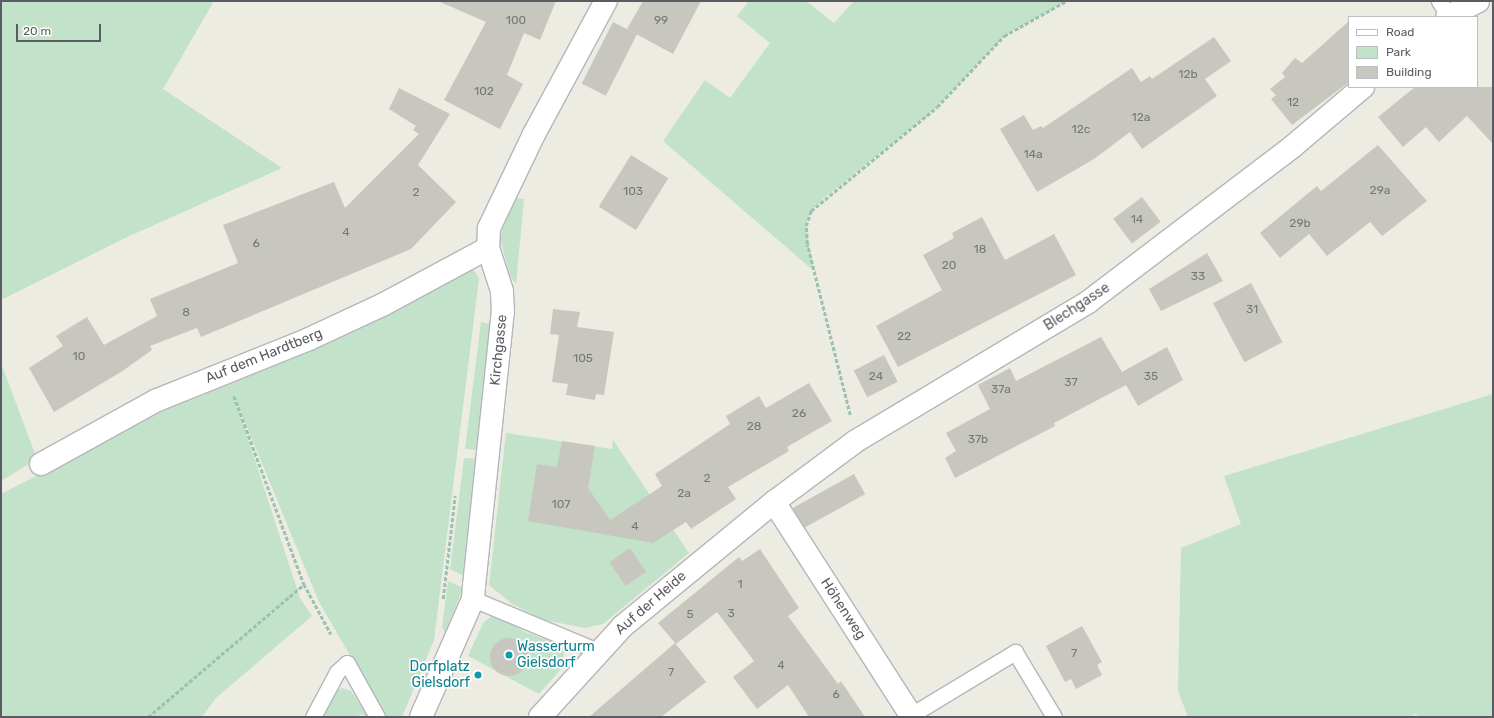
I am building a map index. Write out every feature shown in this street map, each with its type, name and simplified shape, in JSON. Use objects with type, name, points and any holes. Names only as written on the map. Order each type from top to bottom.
[{"type":"street","name":"Kirchgasse","points":[[421,717],[473,599],[504,312],[502,291],[488,248],[489,228],[534,134],[606,1]]},
{"type":"street","points":[[1445,11],[1478,1]]},
{"type":"street","name":"Blechgasse","points":[[774,502],[856,441],[1088,302],[1292,147],[1362,88]]},
{"type":"street","name":"Auf dem Hardtberg","points":[[41,464],[155,401],[384,304],[488,248]]},
{"type":"street","name":"Auf der Heide","points":[[540,717],[598,652],[642,610],[774,502]]},
{"type":"street","name":"Höhenweg","points":[[774,502],[912,716]]},
{"type":"lane","points":[[473,599],[598,652]]},
{"type":"lane","name":"Höhenweg","points":[[912,716],[1015,652],[1054,717]]},
{"type":"lane","points":[[313,717],[337,672],[347,663],[376,717]]},
{"type":"path","points":[[856,441],[807,244],[806,226],[811,211],[937,107],[1004,36],[1066,1]]},
{"type":"path","points":[[226,372],[304,584],[331,634]]},
{"type":"path","points":[[148,717],[304,584]]},
{"type":"green space","points":[[1,1],[214,1],[163,89],[282,168],[125,238],[1,300]]},
{"type":"green space","points":[[749,1],[806,1],[834,23],[854,1],[1066,1],[1004,36],[937,107],[824,198],[811,211],[806,226],[814,271],[663,141],[705,80],[730,98],[770,43],[737,16]]},
{"type":"green space","points":[[516,198],[524,199],[516,284],[510,276],[500,238],[505,218]]},
{"type":"green space","points":[[473,268],[479,279],[434,640],[402,717],[386,717],[319,602],[233,393],[300,598],[312,616],[216,698],[202,717],[1,717],[1,494],[161,412],[321,347],[401,309]]},
{"type":"green space","points":[[481,322],[491,324],[477,450],[465,449]]},
{"type":"green space","points":[[1,363],[37,459],[1,481]]},
{"type":"green space","points":[[1493,394],[1493,717],[1419,717],[1416,714],[1410,717],[1188,717],[1178,691],[1181,548],[1241,524],[1224,476]]},
{"type":"green space","points":[[506,433],[612,449],[613,440],[689,553],[603,624],[585,628],[544,620],[512,604],[489,585]]},
{"type":"green space","points":[[464,458],[477,459],[464,576],[450,569]]},
{"type":"green space","points":[[448,581],[463,588],[445,633],[442,627]]},
{"type":"green space","points":[[491,616],[502,618],[525,632],[555,643],[564,651],[563,667],[539,694],[468,656],[483,623]]},
{"type":"green space","points":[[342,688],[351,691],[369,717],[360,714],[358,717],[321,717],[337,690]]},
{"type":"building","points":[[438,1],[556,1],[540,40],[524,33],[507,75],[523,84],[500,129],[444,100],[486,22]]},
{"type":"building","points":[[643,1],[701,1],[673,54],[627,29]]},
{"type":"building","points":[[613,22],[637,34],[606,96],[582,83]]},
{"type":"building","points":[[1348,22],[1348,83],[1292,125],[1271,99],[1276,95],[1270,89],[1285,77],[1282,73],[1295,58],[1302,63]]},
{"type":"building","points":[[1214,37],[1231,61],[1205,79],[1217,96],[1142,149],[1130,132],[1094,159],[1037,192],[1000,129],[1024,115],[1033,130],[1041,126],[1043,128],[1132,68],[1141,82],[1150,76],[1152,79]]},
{"type":"building","points":[[1493,87],[1493,144],[1467,116],[1439,142],[1426,127],[1403,147],[1378,117],[1414,88]]},
{"type":"building","points":[[399,88],[450,114],[418,165],[456,202],[411,249],[201,337],[197,328],[150,346],[152,350],[121,372],[54,412],[29,368],[63,346],[56,336],[87,317],[104,345],[157,316],[150,299],[238,263],[223,225],[334,182],[345,208],[419,134],[413,130],[416,126],[389,109]]},
{"type":"building","points":[[1378,145],[1427,201],[1382,236],[1370,222],[1327,256],[1309,234],[1280,258],[1260,233],[1317,186],[1321,191]]},
{"type":"building","points":[[631,155],[668,178],[636,230],[599,207]]},
{"type":"building","points":[[1142,197],[1161,222],[1132,243],[1113,219]]},
{"type":"building","points":[[982,217],[1005,260],[1054,234],[1076,275],[898,367],[876,326],[942,290],[923,255],[954,238],[952,233]]},
{"type":"building","points":[[1207,253],[1223,281],[1161,311],[1149,289]]},
{"type":"building","points":[[1251,283],[1282,342],[1244,362],[1213,303]]},
{"type":"building","points":[[553,309],[580,312],[577,327],[614,332],[604,395],[596,394],[595,400],[566,395],[568,384],[552,382],[559,335],[550,334]]},
{"type":"building","points":[[1101,337],[1122,372],[1167,347],[1183,380],[1138,406],[1126,385],[1054,423],[1055,426],[955,478],[945,458],[956,451],[946,433],[990,409],[978,385],[1010,368],[1016,381]]},
{"type":"building","points":[[884,355],[898,382],[867,397],[854,370]]},
{"type":"building","points":[[809,383],[832,421],[787,447],[789,451],[728,487],[736,499],[691,529],[686,522],[653,543],[528,521],[537,464],[557,467],[562,441],[595,446],[588,488],[610,520],[662,486],[655,474],[730,424],[726,416],[759,396],[766,408]]},
{"type":"building","points":[[854,474],[865,494],[804,528],[793,508]]},
{"type":"building","points":[[630,548],[646,572],[625,586],[609,562]]},
{"type":"building","points":[[760,549],[799,608],[788,616],[838,684],[841,681],[865,717],[809,717],[788,685],[757,709],[733,677],[754,661],[717,612],[676,644],[658,623],[739,557],[742,561]]},
{"type":"building","points":[[1082,626],[1102,662],[1097,665],[1102,675],[1076,689],[1071,679],[1065,682],[1046,646]]},
{"type":"building","name":"Wasserturm Gielsdorf","points":[[509,638],[522,644],[528,657],[522,670],[509,676],[496,670],[490,657],[496,644]]},
{"type":"building","points":[[675,643],[706,682],[661,717],[589,717]]},
{"type":"place","name":"Wasserturm Gielsdorf","points":[[509,655]]},
{"type":"place","name":"Dorfplatz Gielsdorf","points":[[478,675]]}]
